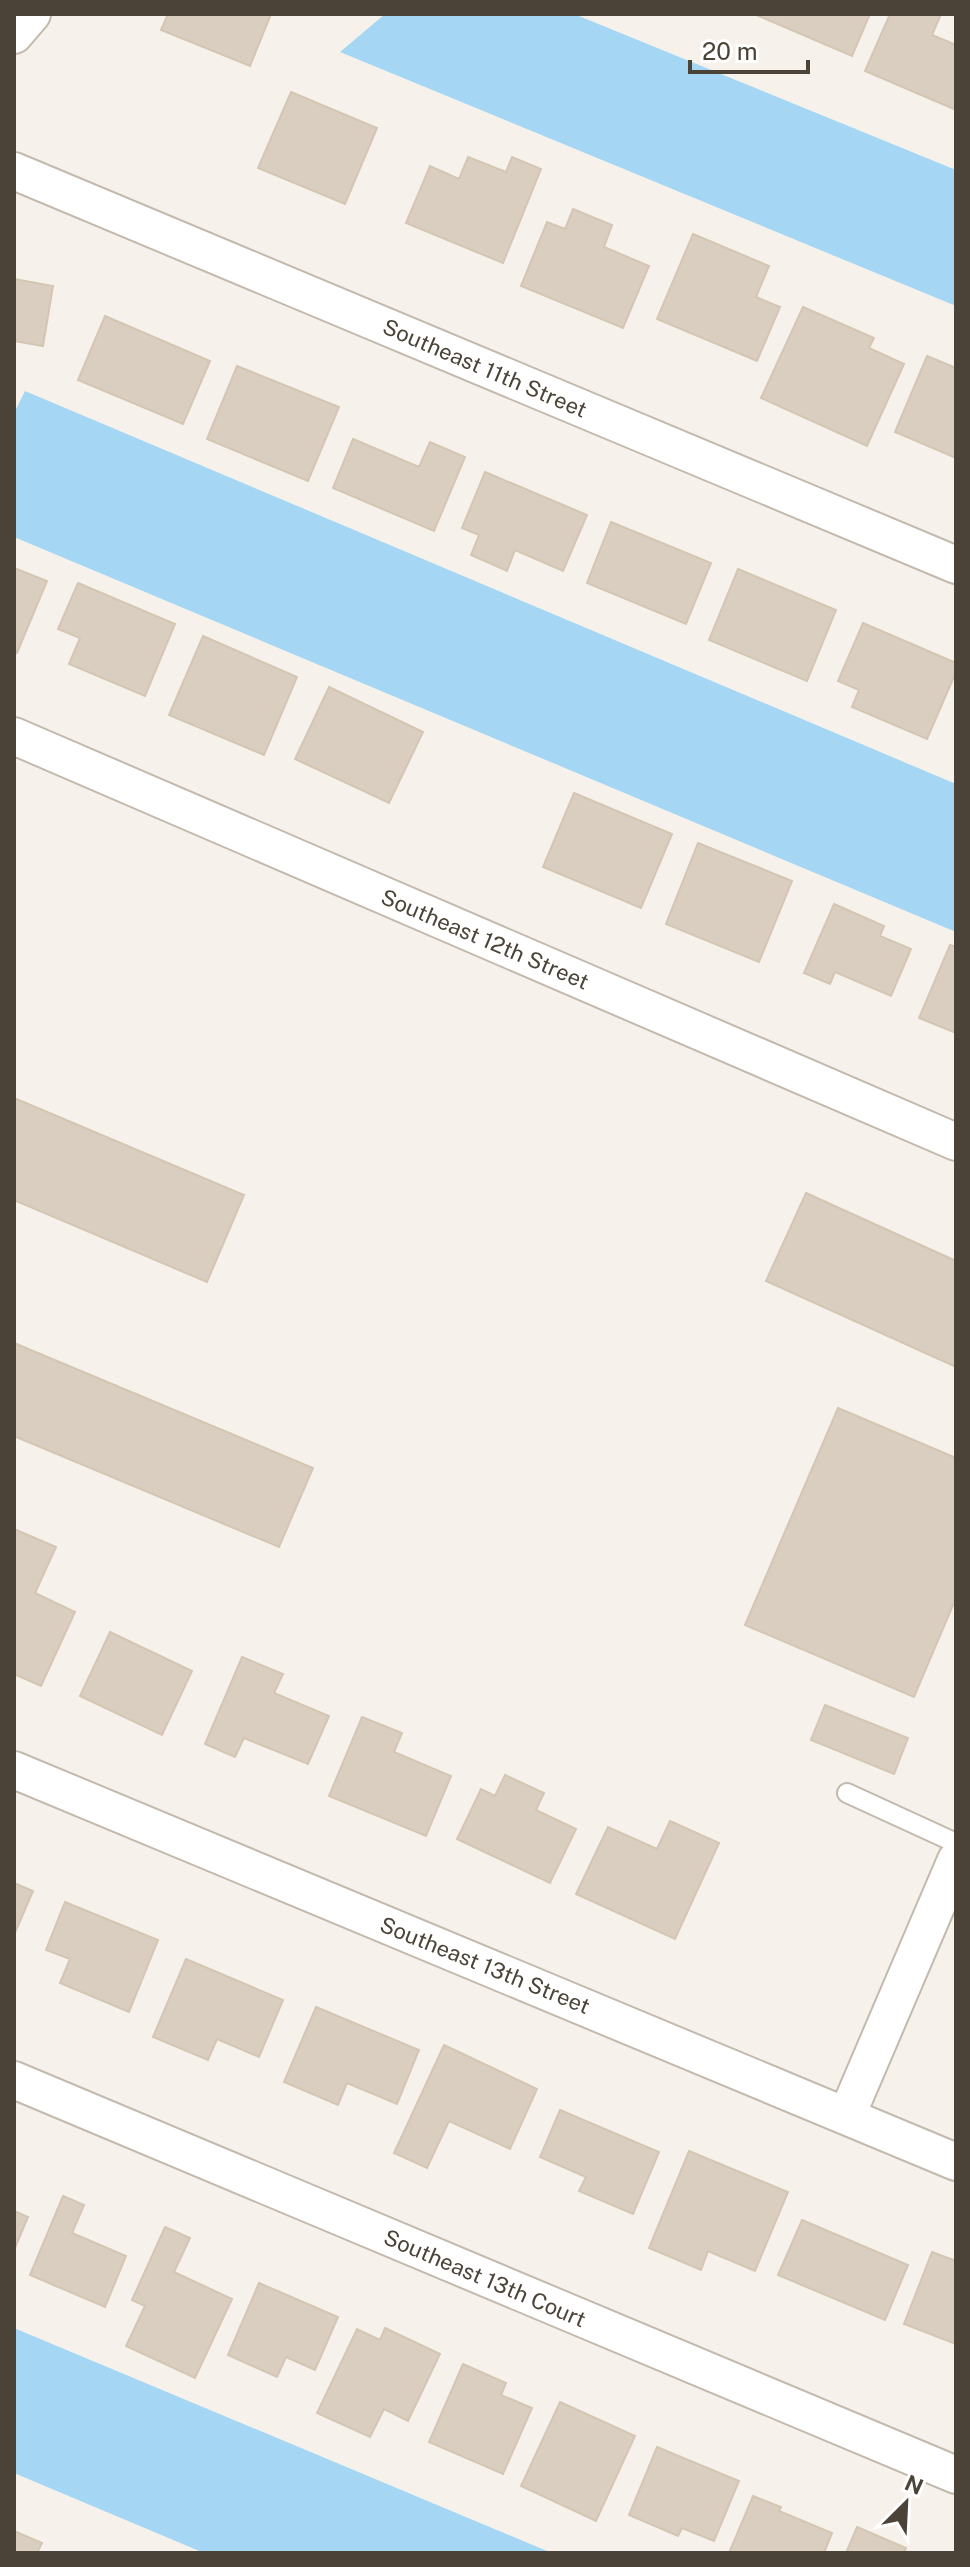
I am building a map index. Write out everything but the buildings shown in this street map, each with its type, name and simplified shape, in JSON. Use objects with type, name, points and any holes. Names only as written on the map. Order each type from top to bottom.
[{"type":"street","points":[[14,35],[32,14]]},
{"type":"street","name":"Southeast 11th Street","points":[[14,171],[956,565]]},
{"type":"street","name":"Southeast 12th Street","points":[[14,736],[956,1142]]},
{"type":"street","name":"Southeast 13th Street","points":[[14,1770],[956,2162]]},
{"type":"street","points":[[847,2115],[956,1860]]},
{"type":"street","name":"Southeast 13th Court","points":[[14,2080],[956,2475]]},
{"type":"lane","points":[[847,1793],[956,1843]]},
{"type":"water","points":[[385,14],[574,14],[956,170],[956,306],[340,52]]},
{"type":"water","points":[[25,391],[956,784],[956,932],[14,537],[14,413]]},
{"type":"water","points":[[14,2328],[552,2553],[204,2553],[14,2473]]}]
